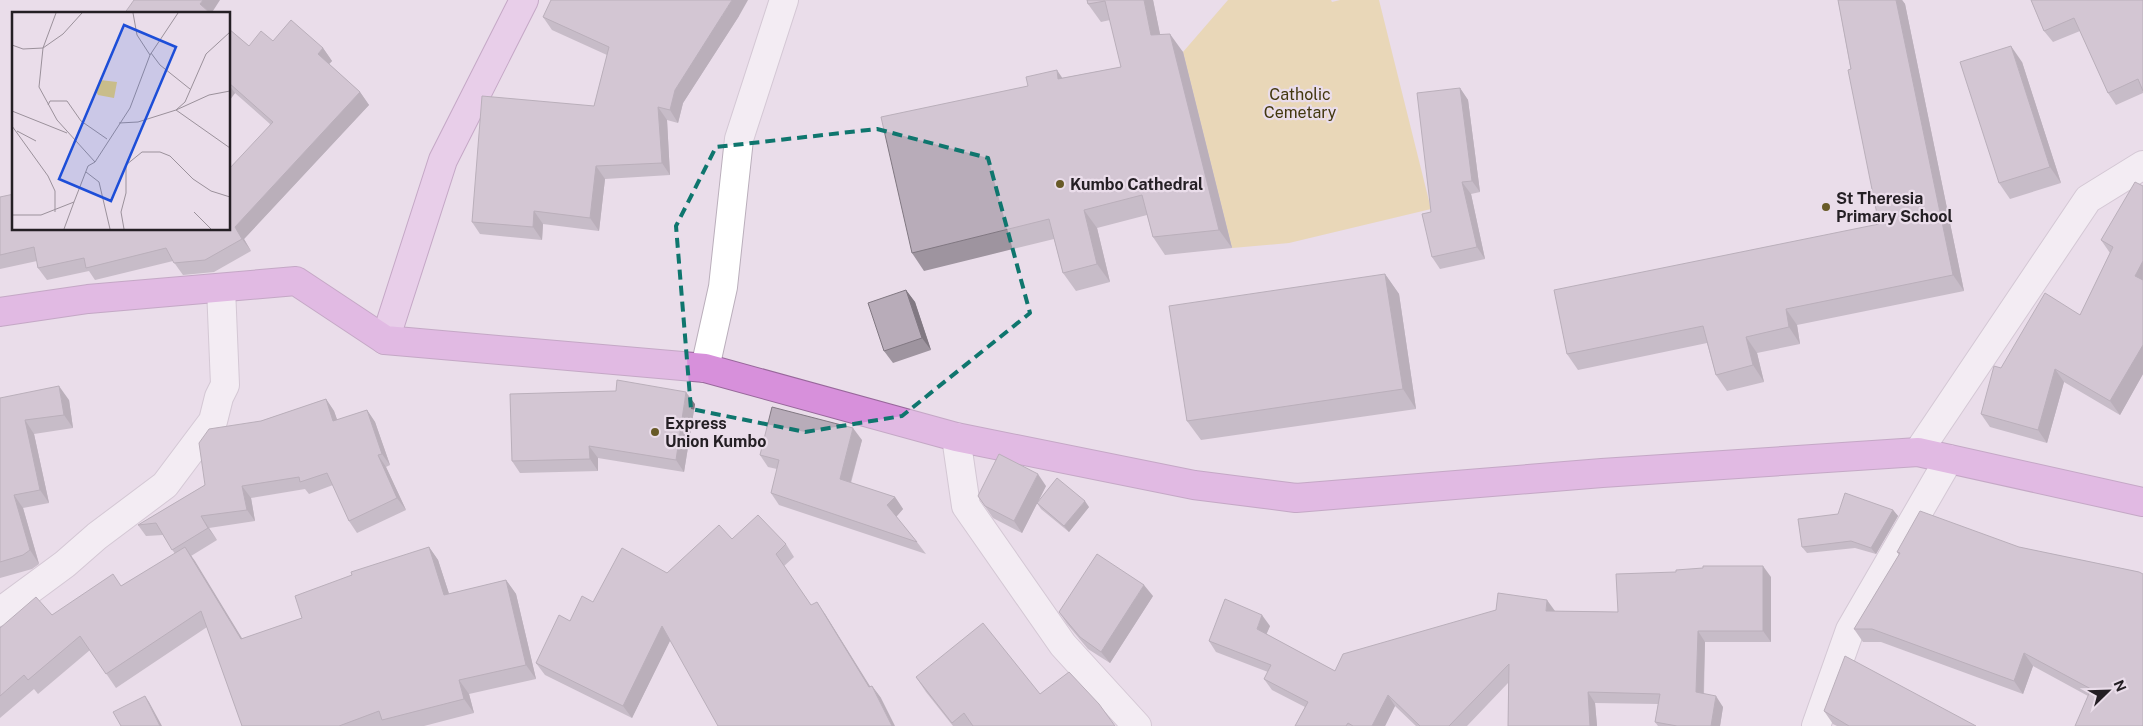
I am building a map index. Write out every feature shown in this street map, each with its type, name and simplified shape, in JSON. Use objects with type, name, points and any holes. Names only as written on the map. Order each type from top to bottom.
[{"type":"highway","points":[[0,312],[88,299],[296,281],[386,340],[705,368],[956,437],[1194,484],[1296,498],[1602,472],[1918,452],[2143,502]]},
{"type":"main road","points":[[386,340],[443,160],[524,0]]},
{"type":"street","points":[[705,368],[723,286],[739,139],[784,0]]},
{"type":"street","points":[[1918,452],[2088,199],[2143,166]]},
{"type":"street","points":[[0,612],[65,564],[97,536],[165,485],[213,422],[219,397],[225,385],[220,288]]},
{"type":"street","points":[[956,437],[966,506],[1063,645],[1137,726]]},
{"type":"street","points":[[1816,726],[1850,630],[1949,459]]},
{"type":"highlighted area","points":[[877,129],[988,158],[1030,313],[902,416],[805,432],[691,409],[676,226],[716,147]]},
{"type":"green space","name":"Catholic Cemetary","points":[[1228,0],[1331,0],[1332,2],[1340,0],[1379,0],[1431,209],[1289,243],[1232,248],[1183,52]]},
{"type":"building","points":[[134,0],[203,0],[200,4],[209,12],[125,12]]},
{"type":"building","points":[[551,0],[732,0],[675,90],[670,110],[658,107],[662,163],[596,166],[590,218],[534,211],[533,227],[472,222],[482,96],[594,106],[609,47],[543,17]]},
{"type":"building","name":"Kumbo Cathedral","points":[[1087,0],[1144,0],[1151,35],[1170,34],[1219,230],[1153,237],[1142,195],[1084,210],[1097,264],[1063,273],[1049,219],[912,253],[881,117],[1028,86],[1026,77],[1057,70],[1058,79],[1121,67],[1105,1],[1088,4]]},
{"type":"building","points":[[1838,0],[1896,0],[1953,275],[1786,309],[1789,327],[1746,337],[1753,365],[1716,375],[1703,326],[1567,354],[1554,290],[1879,224],[1848,70],[1851,69]]},
{"type":"building","points":[[2031,0],[2143,0],[2143,91],[2138,79],[2108,93],[2074,18],[2044,31]]},
{"type":"building","points":[[291,20],[323,48],[318,54],[360,92],[235,227],[242,239],[205,260],[174,263],[166,248],[86,268],[84,258],[38,268],[34,247],[0,255],[0,197],[12,194],[12,230],[230,230],[230,168],[273,122],[230,84],[230,30],[249,46],[261,31],[273,41]]},
{"type":"building","points":[[2011,46],[2050,167],[1999,183],[1960,62]]},
{"type":"building","points":[[1460,88],[1472,181],[1462,182],[1477,247],[1432,257],[1422,214],[1431,212],[1417,93]]},
{"type":"building","points":[[2135,182],[2143,186],[2143,261],[2135,276],[2143,280],[2143,345],[2110,401],[2055,369],[2038,430],[1981,414],[1994,366],[2001,368],[2045,293],[2080,315],[2113,247],[2101,240]]},
{"type":"building","points":[[1385,274],[1403,389],[1187,421],[1169,306]]},
{"type":"building","points":[[906,290],[922,338],[884,351],[868,303]]},
{"type":"building","points":[[617,380],[686,392],[676,460],[589,446],[590,459],[512,461],[510,394],[616,391]]},
{"type":"building","points":[[59,386],[64,415],[25,420],[40,490],[14,495],[30,550],[23,555],[0,562],[0,398]]},
{"type":"building","points":[[326,399],[333,421],[367,410],[382,454],[378,455],[397,498],[349,521],[327,473],[300,482],[299,477],[242,486],[247,510],[201,516],[208,528],[172,550],[156,523],[138,525],[205,485],[199,443],[209,429],[261,421]]},
{"type":"building","points":[[772,407],[853,428],[840,479],[895,497],[887,505],[917,542],[771,493],[779,460],[760,455]]},
{"type":"building","points":[[999,454],[1038,474],[1014,521],[985,506],[978,496]]},
{"type":"building","points":[[1057,478],[1085,501],[1064,526],[1037,503]]},
{"type":"building","points":[[1845,493],[1893,510],[1871,548],[1851,541],[1802,547],[1798,519],[1838,514]]},
{"type":"building","points":[[1920,511],[2019,547],[2143,574],[2143,726],[2075,726],[2091,689],[2024,653],[2014,681],[1872,629],[1854,629],[1900,553],[1897,552]]},
{"type":"building","points":[[758,515],[786,544],[776,554],[811,605],[817,602],[869,687],[872,686],[892,726],[718,726],[662,626],[623,706],[536,663],[559,615],[570,621],[582,596],[593,602],[622,548],[667,573],[719,525],[732,539]]},
{"type":"building","points":[[185,547],[241,639],[302,618],[295,596],[352,575],[351,572],[429,547],[444,595],[506,580],[526,665],[459,680],[464,699],[382,720],[379,711],[339,726],[242,726],[201,611],[106,674],[80,636],[28,680],[24,675],[0,696],[0,628],[36,597],[52,615],[113,574],[121,586]]},
{"type":"building","points":[[1097,554],[1144,585],[1101,652],[1080,637],[1059,612]]},
{"type":"building","points":[[1703,566],[1763,566],[1763,631],[1698,631],[1696,692],[1716,696],[1711,726],[1677,726],[1655,722],[1660,694],[1588,692],[1590,726],[1508,726],[1509,664],[1449,726],[1420,726],[1388,695],[1372,726],[1353,726],[1348,723],[1346,726],[1295,726],[1308,702],[1264,679],[1271,665],[1209,641],[1225,599],[1262,615],[1257,629],[1335,671],[1343,654],[1496,610],[1498,593],[1547,600],[1546,611],[1618,612],[1616,574],[1676,572],[1676,570],[1703,568]]},
{"type":"building","points":[[983,623],[1040,694],[1069,672],[1099,704],[1115,726],[973,726],[964,713],[952,723],[916,677]]},
{"type":"building","points":[[1845,656],[1976,726],[1849,726],[1824,711]]},
{"type":"building","points":[[145,696],[160,726],[121,726],[113,712]]},
{"type":"place","name":"Kumbo Cathedral","points":[[1060,184]]},
{"type":"place","name":"St Theresia Primary School","points":[[1826,207]]},
{"type":"place","name":"Express Union Kumbo","points":[[655,432]]}]
